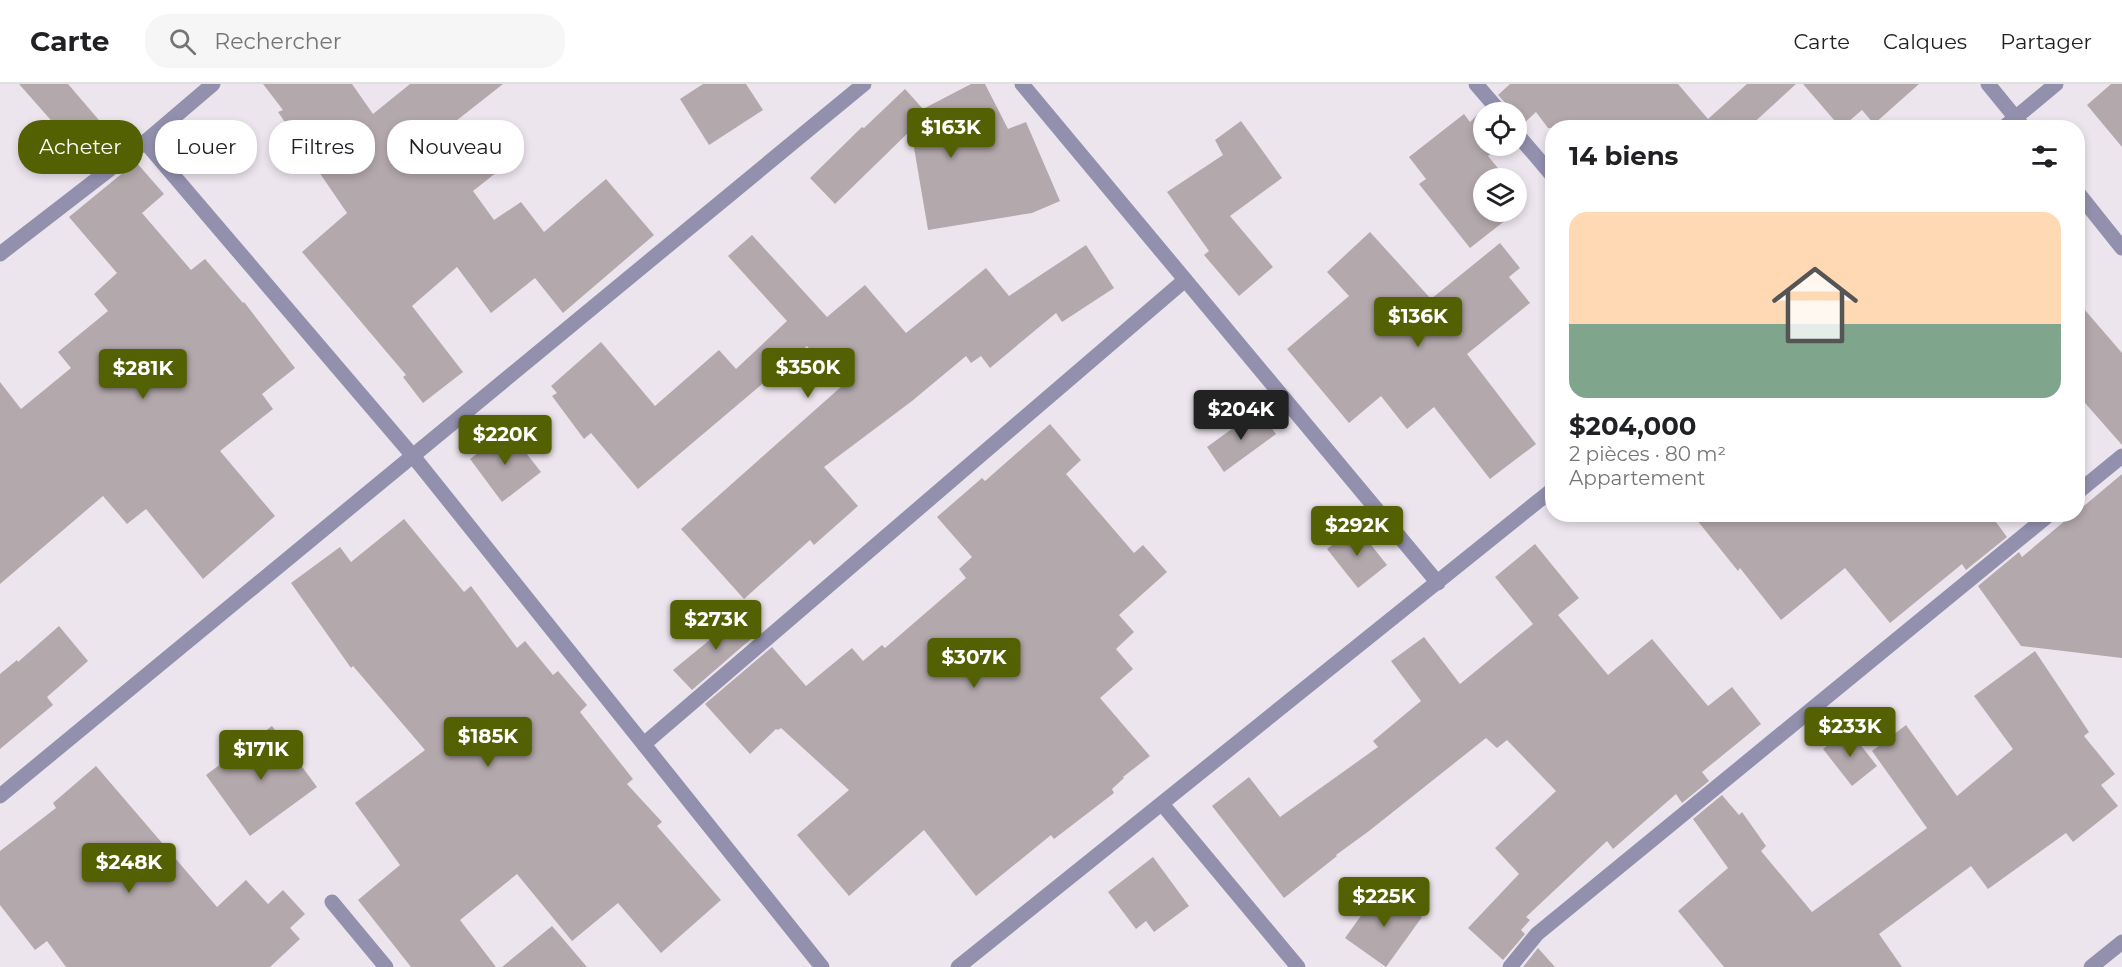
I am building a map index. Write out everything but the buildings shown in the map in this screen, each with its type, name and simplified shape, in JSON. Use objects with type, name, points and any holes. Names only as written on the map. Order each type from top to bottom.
[{"type":"street","points":[[0,254],[145,142],[213,84]]},
{"type":"street","points":[[0,796],[864,84]]},
{"type":"street","points":[[1022,84],[1438,583]]},
{"type":"street","points":[[1476,84],[1491,102]]},
{"type":"street","points":[[1988,84],[2018,120]]},
{"type":"street","points":[[2022,120],[2056,84]]},
{"type":"street","points":[[145,142],[413,456],[822,967]]},
{"type":"street","points":[[1527,146],[1545,167]]},
{"type":"street","points":[[2085,203],[2122,248]]},
{"type":"street","points":[[644,744],[1185,280]]},
{"type":"street","points":[[2085,486],[2122,456]]},
{"type":"street","points":[[958,967],[1545,496]]},
{"type":"street","points":[[1510,967],[1537,934],[2040,522]]},
{"type":"street","points":[[1162,804],[1298,967]]},
{"type":"street","points":[[332,902],[386,967]]},
{"type":"street","points":[[2091,967],[2121,944]]}]
